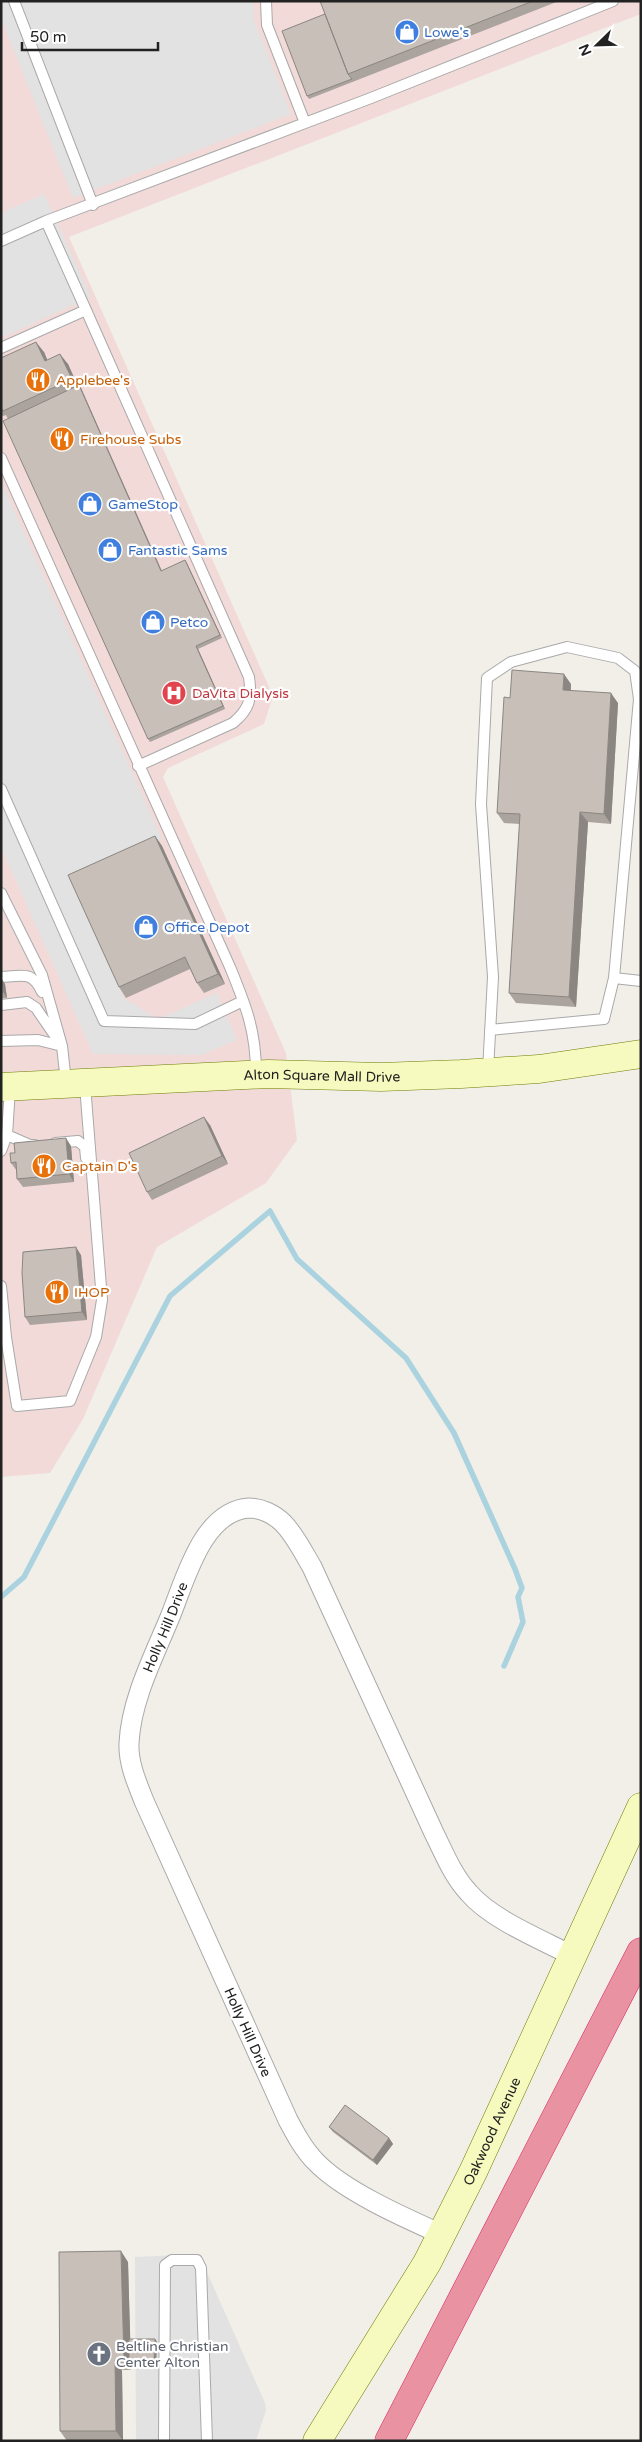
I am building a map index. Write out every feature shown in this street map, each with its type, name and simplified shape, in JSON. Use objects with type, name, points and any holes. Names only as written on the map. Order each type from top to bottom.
[{"type":"highway","points":[[389,2441],[641,1952]]},
{"type":"street","name":"Alton Square Mall Drive","points":[[6,1087],[256,1074],[381,1077],[488,1072],[539,1069],[641,1054]]},
{"type":"street","name":"Holly Hill Drive","points":[[441,2234],[349,2187],[324,2170],[303,2146],[288,2120],[144,1802],[134,1774],[129,1746],[131,1725],[139,1697],[200,1546],[220,1520],[237,1510],[253,1508],[275,1516],[292,1533],[312,1567],[434,1833],[454,1872],[469,1893],[481,1904],[516,1927],[571,1955]]},
{"type":"street","name":"Oakwood Avenue","points":[[317,2441],[374,2351],[441,2234],[473,2172],[571,1955],[641,1807]]},
{"type":"lane","points":[[14,1],[93,205]]},
{"type":"lane","points":[[266,1],[267,26],[305,123]]},
{"type":"lane","points":[[1,241],[46,221],[93,205],[305,123],[613,1]]},
{"type":"lane","points":[[46,221],[249,677],[250,703],[244,714],[233,723],[138,766]]},
{"type":"lane","points":[[1,348],[86,310]]},
{"type":"lane","points":[[1,458],[244,1001],[251,1020],[256,1046],[256,1074]]},
{"type":"lane","points":[[488,1072],[490,1030],[493,977],[481,804],[487,678],[511,662],[567,647],[618,658],[635,671],[639,699],[614,978],[604,1019],[490,1030]]},
{"type":"lane","points":[[1,789],[104,1021],[195,1024],[244,1001]]},
{"type":"lane","points":[[1,893],[42,975],[62,1046],[75,1082],[93,1190],[102,1300],[96,1337],[70,1400],[17,1406],[6,1337],[1,1286]]},
{"type":"lane","points":[[1,978],[28,975],[37,981],[56,1026]]},
{"type":"lane","points":[[614,978],[641,980]]},
{"type":"lane","points":[[1,1005],[27,1002],[36,1008],[62,1046]]},
{"type":"lane","points":[[1,1041],[38,1040],[62,1046]]},
{"type":"lane","points":[[1,1151],[7,1135],[6,1087]]},
{"type":"lane","points":[[7,1135],[30,1145],[78,1141],[84,1147],[93,1190]]},
{"type":"lane","points":[[164,2441],[165,2265],[172,2260],[197,2260],[200,2268],[207,2441]]},
{"type":"shaded area","points":[[1,1],[641,1],[641,14],[69,237],[273,696],[264,724],[168,768],[163,777],[286,1053],[297,1140],[266,1183],[157,1247],[83,1419],[50,1473],[1,1477]]},
{"type":"shaded area","points":[[1,1],[253,1],[254,20],[291,114],[73,198],[1,18]]},
{"type":"shaded area","points":[[44,194],[91,297],[1,338],[1,213]]},
{"type":"shaded area","points":[[1,482],[162,839],[71,880],[124,998],[158,1019],[217,993],[237,1040],[201,1055],[93,1054],[1,847]]},
{"type":"shaded area","points":[[199,2254],[265,2403],[266,2410],[256,2441],[136,2441],[135,2257]]},
{"type":"building","name":"Lowe's","points":[[320,1],[533,1],[348,74]]},
{"type":"building","points":[[325,14],[348,74],[352,79],[307,96],[282,31]]},
{"type":"building","name":"Applebee's","points":[[36,342],[45,361],[60,354],[72,379],[3,411],[1,408],[1,358]]},
{"type":"building","points":[[79,385],[161,571],[185,560],[220,635],[196,646],[223,706],[148,739],[3,421]]},
{"type":"building","points":[[512,670],[564,674],[563,690],[611,693],[604,814],[580,812],[569,997],[509,993],[520,814],[497,813],[504,697],[510,698]]},
{"type":"building","name":"Office Depot","points":[[155,836],[218,974],[197,983],[185,957],[119,987],[68,875]]},
{"type":"building","points":[[204,1117],[222,1156],[147,1192],[129,1153]]},
{"type":"building","name":"Captain D's","points":[[66,1138],[69,1174],[17,1179],[16,1162],[11,1163],[10,1153],[15,1153],[14,1143]]},
{"type":"building","name":"IHOP","points":[[76,1247],[82,1312],[25,1317],[22,1273],[23,1252]]},
{"type":"building","points":[[345,2105],[389,2138],[373,2160],[329,2127]]},
{"type":"building","name":"Beltline Christian Center Alton","points":[[121,2251],[124,2360],[115,2360],[116,2431],[60,2431],[59,2252]]},
{"type":"building","points":[[129,2339],[155,2339],[154,2363],[129,2364]]},
{"type":"waterway","points":[[1,1597],[24,1577],[170,1296],[270,1211],[297,1259],[406,1358],[454,1433],[522,1588],[518,1597],[523,1622],[504,1666]]},
{"type":"place","name":"Lowe's","points":[[407,32]]},
{"type":"place","name":"Applebee's","points":[[38,380]]},
{"type":"place","name":"Firehouse Subs","points":[[62,439]]},
{"type":"place","name":"GameStop","points":[[90,504]]},
{"type":"place","name":"Fantastic Sams","points":[[110,550]]},
{"type":"place","name":"Petco","points":[[153,622]]},
{"type":"place","name":"DaVita Dialysis","points":[[174,693]]},
{"type":"place","name":"Office Depot","points":[[146,927]]},
{"type":"place","name":"Captain D's","points":[[44,1166]]},
{"type":"place","name":"IHOP","points":[[57,1292]]},
{"type":"place","name":"Beltline Christian Center Alton","points":[[99,2354]]}]
